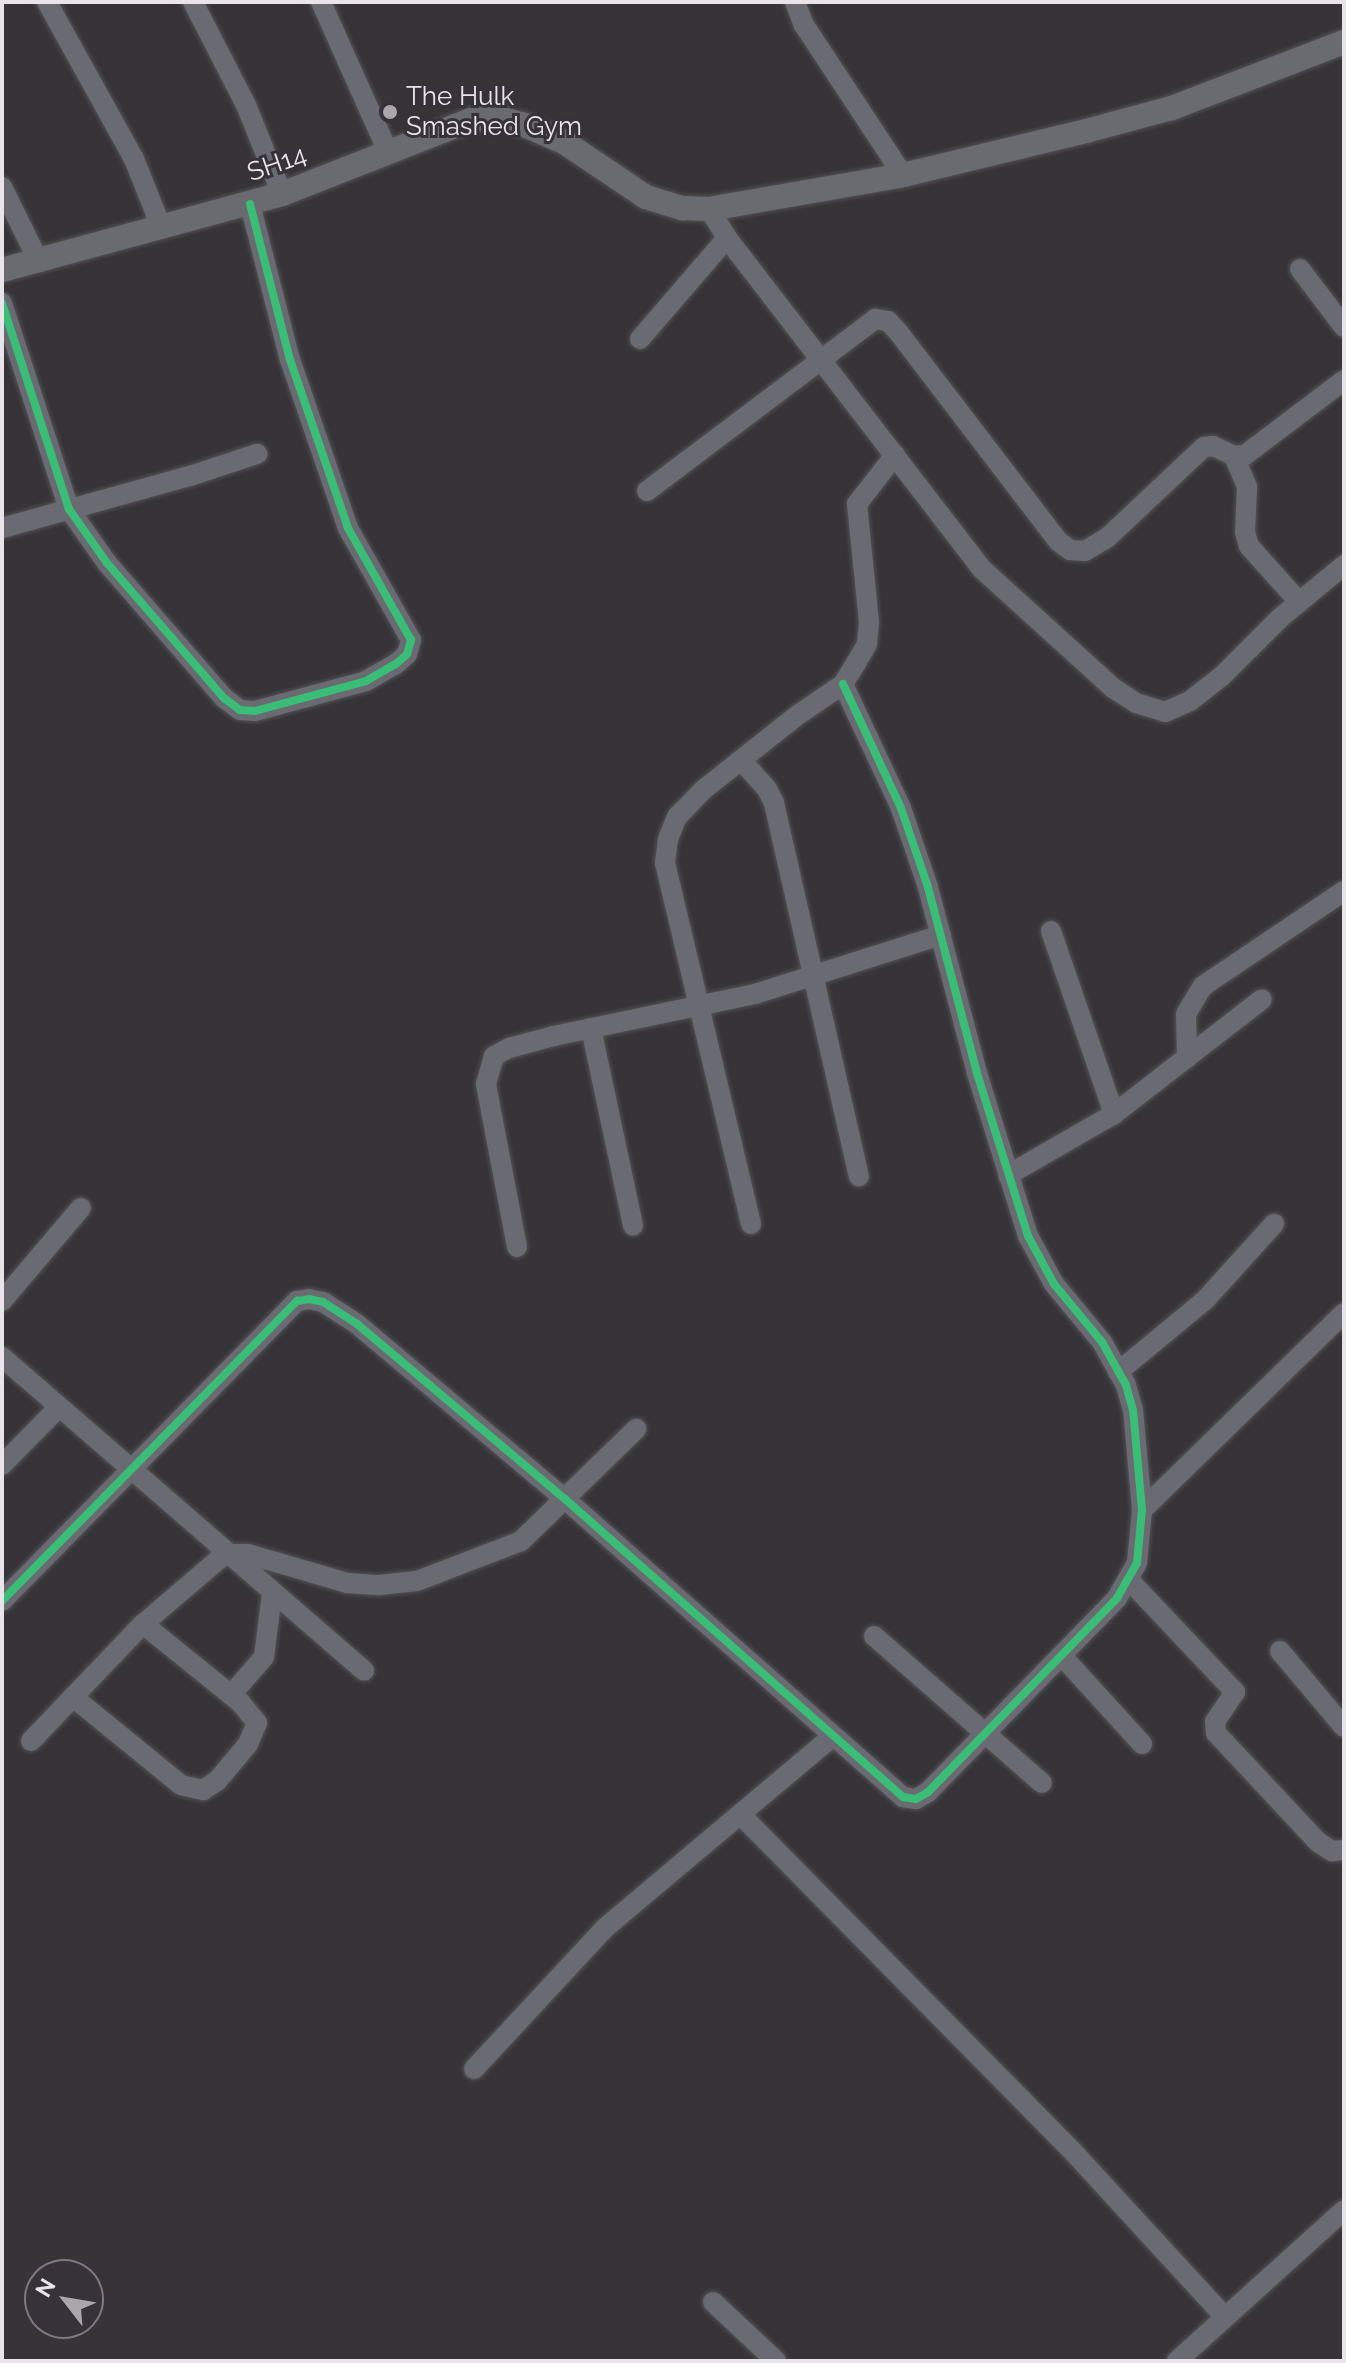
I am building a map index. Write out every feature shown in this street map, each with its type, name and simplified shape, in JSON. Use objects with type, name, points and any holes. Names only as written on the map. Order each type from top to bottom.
[{"type":"main road","name":"SH14","points":[[2,270],[250,204],[447,127],[495,117],[564,142],[646,197],[683,208],[709,209],[903,175],[1172,108],[1344,42]]},
{"type":"street","points":[[47,2],[134,159],[162,229]]},
{"type":"street","points":[[193,2],[246,105],[282,194]]},
{"type":"street","points":[[321,2],[388,152]]},
{"type":"street","points":[[795,2],[804,25],[903,175]]},
{"type":"street","points":[[2,187],[39,262]]},
{"type":"street","points":[[2,303],[69,509],[84,533],[142,605],[224,698],[240,710],[255,711],[366,681],[383,673],[407,654],[411,640],[348,528],[290,360],[250,204]]},
{"type":"street","points":[[709,209],[727,238],[983,570],[1113,688],[1136,703],[1165,712],[1190,701],[1221,677],[1299,602],[1344,565]]},
{"type":"street","points":[[640,339],[727,238]]},
{"type":"street","points":[[1300,269],[1344,327]]},
{"type":"street","points":[[647,491],[875,319],[888,321],[1058,541],[1070,550],[1085,551],[1107,538],[1204,447],[1213,446],[1234,456],[1245,455],[1344,380]]},
{"type":"street","points":[[2,528],[257,454]]},
{"type":"street","points":[[751,1224],[665,863],[668,839],[677,817],[741,760],[819,698],[843,684],[867,644],[869,622],[857,504],[895,455]]},
{"type":"street","points":[[1234,456],[1247,487],[1245,532],[1249,546],[1299,602]]},
{"type":"street","points":[[2,1601],[297,1301],[309,1299],[323,1302],[357,1324],[565,1499],[896,1793],[916,1799],[928,1792],[1062,1656],[1130,1581],[1137,1563],[1142,1510],[1133,1410],[1102,1342],[1039,1261],[1008,1175],[941,935],[901,808],[843,684]]},
{"type":"street","points":[[741,760],[774,803],[859,1176]]},
{"type":"street","points":[[1187,1058],[1186,1014],[1203,986],[1344,891]]},
{"type":"street","points":[[1051,931],[1114,1114]]},
{"type":"street","points":[[517,1247],[486,1084],[494,1056],[509,1048],[591,1028],[755,994],[941,935]]},
{"type":"street","points":[[1008,1175],[1114,1114],[1262,999]]},
{"type":"street","points":[[591,1028],[633,1226]]},
{"type":"street","points":[[2,1301],[81,1208]]},
{"type":"street","points":[[1118,1372],[1205,1300],[1274,1224]]},
{"type":"street","points":[[1142,1510],[1344,1313]]},
{"type":"street","points":[[2,1357],[225,1554],[364,1671]]},
{"type":"street","points":[[2,1465],[59,1407]]},
{"type":"street","points":[[31,1741],[143,1624],[225,1554],[248,1554],[347,1583],[379,1585],[417,1581],[521,1541],[636,1429]]},
{"type":"street","points":[[1130,1581],[1235,1692],[1215,1722],[1216,1733],[1318,1842],[1332,1851],[1344,1850]]},
{"type":"street","points":[[231,1695],[264,1657],[272,1594]]},
{"type":"street","points":[[73,1697],[169,1777],[203,1790],[217,1781],[255,1733],[257,1723],[231,1695],[143,1624]]},
{"type":"street","points":[[874,1636],[1042,1783]]},
{"type":"street","points":[[1280,1651],[1344,1727]]},
{"type":"street","points":[[1062,1656],[1142,1744]]},
{"type":"street","points":[[474,2069],[605,1928],[832,1737]]},
{"type":"street","points":[[741,1815],[1076,2155],[1225,2317]]},
{"type":"street","points":[[1177,2361],[1344,2210]]},
{"type":"street","points":[[713,2302],[776,2361]]},
{"type":"cycle path","points":[[2,303],[69,509],[107,563],[224,698],[240,710],[255,711],[366,681],[407,654],[411,640],[348,528],[290,360],[250,204]]},
{"type":"cycle path","points":[[2,1601],[297,1301],[309,1299],[323,1302],[357,1324],[565,1499],[903,1797],[916,1799],[928,1792],[1117,1598],[1137,1563],[1142,1510],[1133,1410],[1126,1385],[1102,1342],[1054,1284],[1028,1236],[977,1073],[928,887],[901,808],[843,684]]},
{"type":"place","name":"The Hulk Smashed Gym","points":[[390,112]]}]
